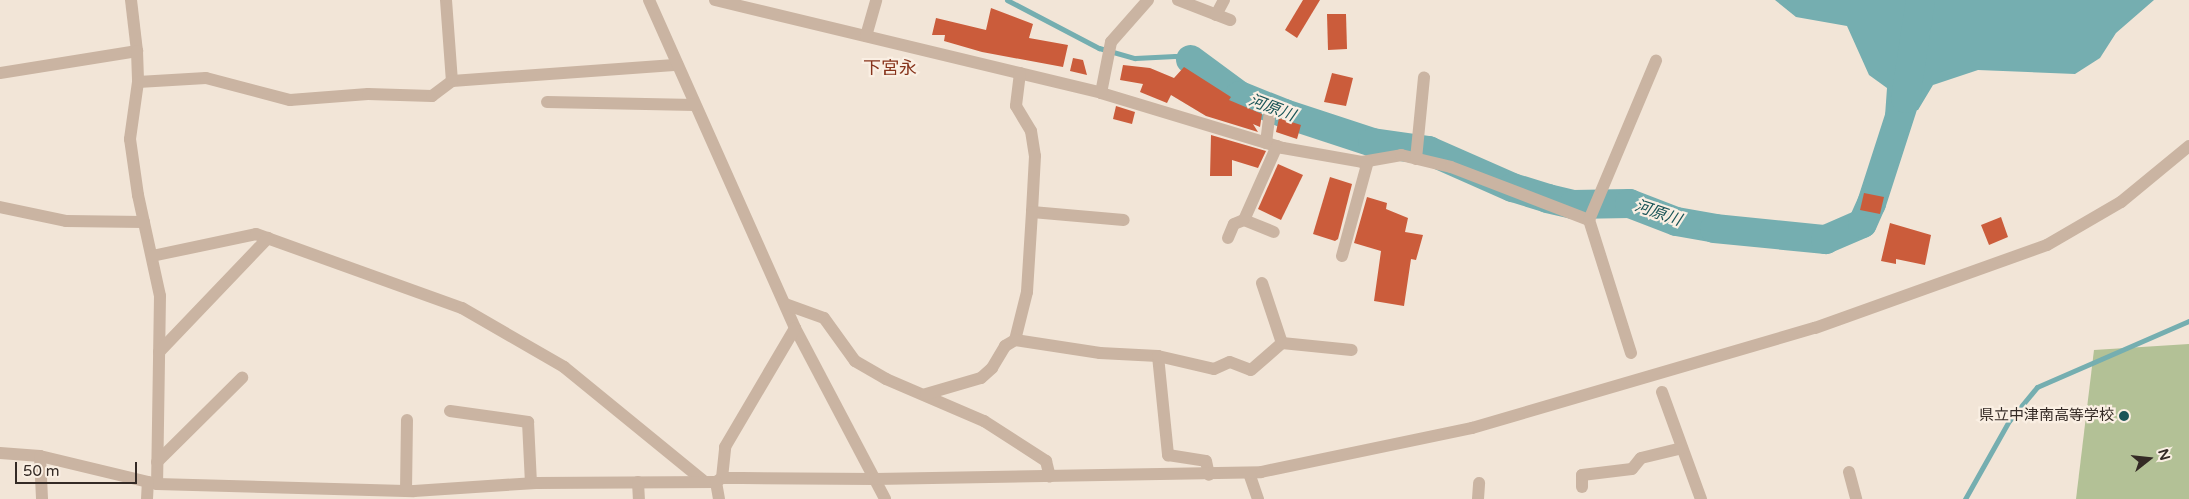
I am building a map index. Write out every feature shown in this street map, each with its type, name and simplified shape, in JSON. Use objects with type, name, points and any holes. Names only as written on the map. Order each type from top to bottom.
[{"type":"street","points":[[132,0],[138,82],[130,139],[144,222],[160,296],[157,462],[148,499]]},
{"type":"street","points":[[446,0],[452,81]]},
{"type":"street","points":[[649,0],[795,328],[885,499]]},
{"type":"street","points":[[715,0],[1101,93],[1272,145],[1368,161],[1401,155],[1451,167],[1589,220]]},
{"type":"street","points":[[866,36],[876,0]]},
{"type":"street","points":[[1101,93],[1111,42],[1148,0]]},
{"type":"street","points":[[1178,0],[1230,20]]},
{"type":"street","points":[[1216,15],[1224,0]]},
{"type":"street","points":[[0,73],[137,51]]},
{"type":"street","points":[[1631,353],[1589,220],[1656,60]]},
{"type":"street","points":[[138,82],[206,78],[290,100],[368,94],[432,96],[452,81],[677,65]]},
{"type":"street","points":[[1015,340],[1027,292],[1035,156],[1030,131],[1016,106],[1020,73]]},
{"type":"street","points":[[1416,159],[1424,77]]},
{"type":"street","points":[[547,102],[695,105]]},
{"type":"street","points":[[1244,220],[1272,145],[1270,112]]},
{"type":"street","points":[[0,453],[40,456],[152,483],[412,494],[531,483],[1249,473],[1322,461],[1472,428],[1815,328],[1931,288],[2047,245],[2121,202],[2189,146]]},
{"type":"street","points":[[1342,256],[1368,161]]},
{"type":"street","points":[[0,206],[66,220],[144,222]]},
{"type":"street","points":[[1032,212],[1124,220]]},
{"type":"street","points":[[1228,238],[1234,224],[1244,220],[1274,232]]},
{"type":"street","points":[[152,256],[256,234],[462,308],[564,367],[714,480]]},
{"type":"street","points":[[159,352],[268,238]]},
{"type":"street","points":[[1262,283],[1282,342]]},
{"type":"street","points":[[785,304],[824,318],[856,361],[886,379],[926,394],[984,421],[1046,461],[1050,477]]},
{"type":"street","points":[[718,499],[714,480],[725,447],[795,328]]},
{"type":"street","points":[[926,394],[981,378],[992,368],[1005,346],[1015,340],[1100,353],[1158,356],[1214,369],[1230,362],[1251,370],[1282,342],[1352,350]]},
{"type":"street","points":[[1158,356],[1168,455],[1206,461],[1209,475]]},
{"type":"street","points":[[157,462],[242,378]]},
{"type":"street","points":[[1662,392],[1701,499]]},
{"type":"street","points":[[450,411],[528,422],[531,483]]},
{"type":"street","points":[[406,420],[412,494]]},
{"type":"street","points":[[1582,487],[1582,475],[1632,469],[1641,458],[1682,448]]},
{"type":"street","points":[[40,456],[42,499]]},
{"type":"street","points":[[1849,472],[1856,499]]},
{"type":"street","points":[[1249,473],[1258,499]]},
{"type":"street","points":[[638,482],[638,499]]},
{"type":"street","points":[[1478,499],[1479,483]]},
{"type":"green space","name":"県立中津南高等学校","points":[[2189,344],[2189,499],[2076,499],[2094,350]]},
{"type":"water","points":[[1775,0],[2154,0],[2116,33],[2100,58],[2075,74],[1978,70],[1933,85],[1918,110],[1885,116],[1887,88],[1869,75],[1847,26],[1796,17]]},
{"type":"building","points":[[1303,0],[1320,0],[1297,38],[1285,30]]},
{"type":"building","points":[[991,8],[1033,24],[1029,38],[1068,45],[1063,67],[982,52],[944,41],[945,35],[932,35],[936,18],[986,30]]},
{"type":"building","points":[[1327,14],[1346,14],[1347,49],[1328,50]]},
{"type":"building","points":[[1073,58],[1083,60],[1087,75],[1070,71]]},
{"type":"building","points":[[1123,65],[1150,68],[1174,78],[1184,67],[1231,97],[1229,100],[1262,114],[1260,127],[1253,124],[1258,132],[1206,116],[1171,95],[1167,103],[1140,92],[1143,84],[1120,80]]},
{"type":"building","points":[[1332,73],[1353,78],[1346,106],[1324,102]]},
{"type":"building","points":[[1116,106],[1135,112],[1132,124],[1113,119]]},
{"type":"building","points":[[1279,118],[1301,125],[1297,139],[1276,132]]},
{"type":"building","points":[[1211,135],[1266,151],[1258,168],[1232,160],[1232,176],[1210,176]]},
{"type":"building","points":[[1278,164],[1303,175],[1281,220],[1258,209]]},
{"type":"building","points":[[1330,177],[1352,184],[1338,239],[1335,241],[1313,234]]},
{"type":"building","points":[[1864,193],[1884,197],[1880,214],[1860,210]]},
{"type":"building","points":[[1367,197],[1387,203],[1386,209],[1408,218],[1405,232],[1423,235],[1416,260],[1411,259],[1404,306],[1374,301],[1381,251],[1354,243]]},
{"type":"building","points":[[2001,217],[2008,237],[1989,245],[1981,225]]},
{"type":"building","points":[[1890,223],[1931,235],[1925,265],[1896,259],[1896,264],[1881,261]]},
{"type":"waterway","points":[[1007,0],[1099,48],[1135,58],[1175,56],[1190,59]]},
{"type":"waterway","name":"河原川","points":[[1190,59],[1239,95],[1284,113],[1372,142],[1428,150],[1512,187],[1547,198],[1573,204],[1629,203],[1676,221],[1714,228],[1825,239],[1862,223],[1871,203],[1905,98],[1920,0]]},
{"type":"waterway","points":[[1965,499],[2009,421],[2037,387],[2189,321]]},
{"type":"place","name":"県立中津南高等学校","points":[[2124,416]]},
{"type":"district","name":"下宮永","points":[[890,68]]}]
